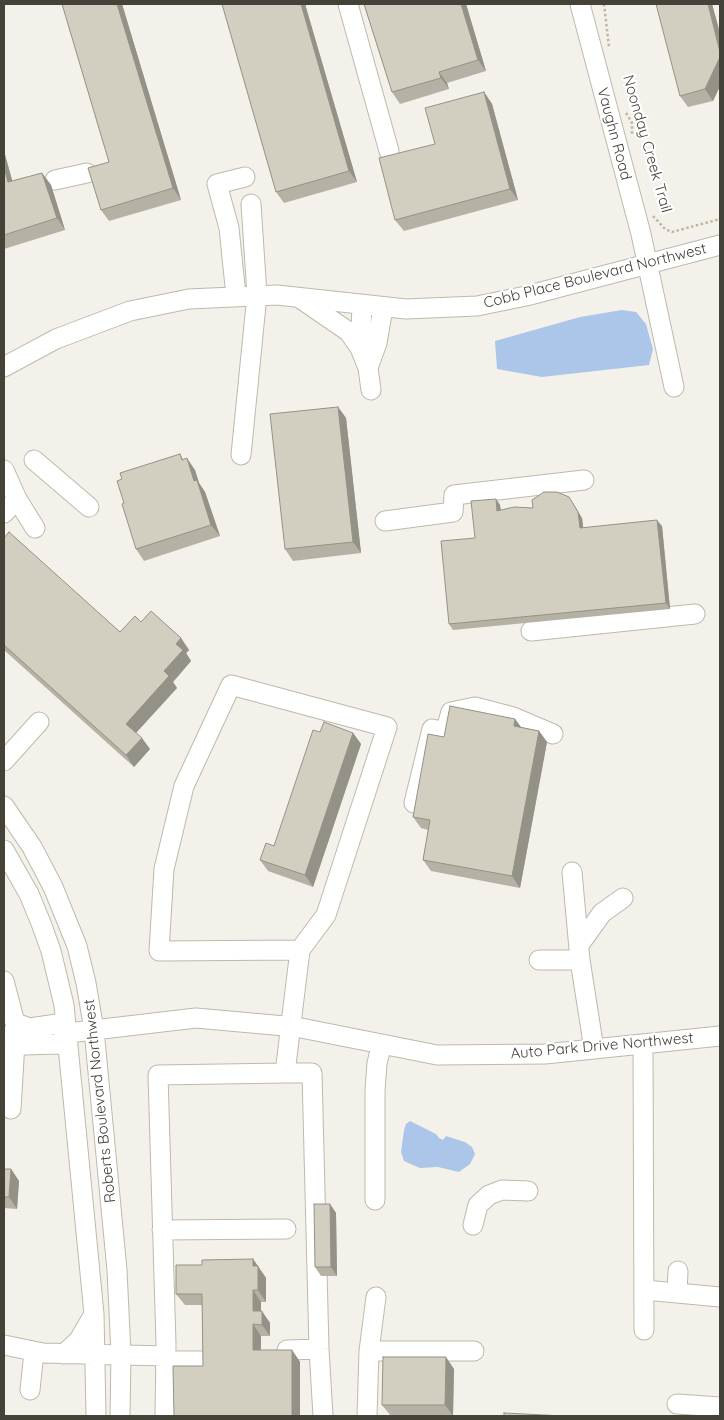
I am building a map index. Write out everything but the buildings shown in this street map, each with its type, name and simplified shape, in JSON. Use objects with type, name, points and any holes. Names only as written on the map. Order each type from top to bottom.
[{"type":"street","points":[[348,4],[388,151]]},
{"type":"street","name":"Vaughn Road","points":[[580,4],[641,234],[646,265],[674,387]]},
{"type":"street","points":[[55,180],[87,173]]},
{"type":"street","points":[[236,296],[230,228],[217,184],[245,177]]},
{"type":"street","points":[[241,455],[257,295],[252,204]]},
{"type":"street","points":[[230,228],[254,229]]},
{"type":"street","name":"Cobb Place Boulevard Northwest","points":[[4,366],[56,340],[130,311],[188,299],[257,295],[295,296],[383,308],[421,309],[477,306],[526,296],[720,245]]},
{"type":"street","points":[[295,296],[341,325],[360,348],[368,368],[371,390]]},
{"type":"street","points":[[360,348],[362,306]]},
{"type":"street","points":[[368,368],[377,343],[383,308]]},
{"type":"street","points":[[35,528],[10,506],[4,470],[37,459],[89,507]]},
{"type":"street","points":[[385,520],[453,512],[454,495],[584,480]]},
{"type":"street","points":[[531,631],[695,614]]},
{"type":"street","points":[[285,1073],[300,950],[326,915],[387,727],[231,685],[184,786],[164,869],[159,951],[300,950]]},
{"type":"street","points":[[414,803],[432,729],[445,732],[451,712],[475,707],[513,717],[553,734]]},
{"type":"street","points":[[4,761],[39,722]]},
{"type":"street","name":"Roberts Boulevard Northwest","points":[[4,806],[32,847],[54,887],[69,922],[82,965],[94,1030],[117,1270],[121,1354],[120,1416]]},
{"type":"street","name":"Roberts Boulevard Northwest","points":[[4,850],[29,894],[51,951],[60,981],[68,1032],[94,1314],[96,1416]]},
{"type":"street","points":[[572,872],[580,952],[594,1049]]},
{"type":"street","points":[[539,960],[580,952],[602,913],[623,898]]},
{"type":"street","points":[[4,981],[13,1019],[11,1109]]},
{"type":"street","name":"Auto Park Drive Northwest","points":[[68,1032],[196,1018],[290,1026],[437,1055],[544,1054],[720,1036]]},
{"type":"street","points":[[13,1034],[29,1045],[59,1044],[68,1032]]},
{"type":"street","points":[[375,1200],[375,1091],[377,1063],[382,1044]]},
{"type":"street","points":[[643,1045],[644,1330]]},
{"type":"street","points":[[165,1416],[166,1359],[158,1075],[312,1073],[319,1349],[324,1416]]},
{"type":"street","points":[[473,1225],[478,1205],[488,1195],[502,1190],[528,1191]]},
{"type":"street","points":[[162,1230],[286,1229]]},
{"type":"street","points":[[677,1293],[678,1272]]},
{"type":"street","points":[[644,1290],[720,1297]]},
{"type":"street","points":[[367,1416],[369,1350],[376,1297]]},
{"type":"street","points":[[64,1354],[79,1340],[94,1314]]},
{"type":"street","points":[[4,1345],[34,1352],[121,1354],[203,1361]]},
{"type":"street","points":[[287,1350],[319,1349]]},
{"type":"street","points":[[369,1350],[474,1351]]},
{"type":"street","points":[[30,1390],[34,1352]]},
{"type":"street","points":[[677,1404],[720,1407]]},
{"type":"path","points":[[604,4],[610,52]]},
{"type":"path","name":"Noonday Creek Trail","points":[[624,108],[632,123],[632,136]]},
{"type":"path","name":"Noonday Creek Trail","points":[[652,212],[658,223],[672,232],[720,218]]},
{"type":"water","points":[[622,310],[636,312],[646,324],[653,349],[649,365],[542,377],[497,369],[495,341],[580,317]]},
{"type":"water","points":[[410,1121],[436,1134],[443,1140],[446,1136],[465,1142],[472,1147],[475,1154],[470,1164],[459,1172],[438,1167],[420,1168],[404,1161],[401,1152],[404,1130],[406,1124]]}]
